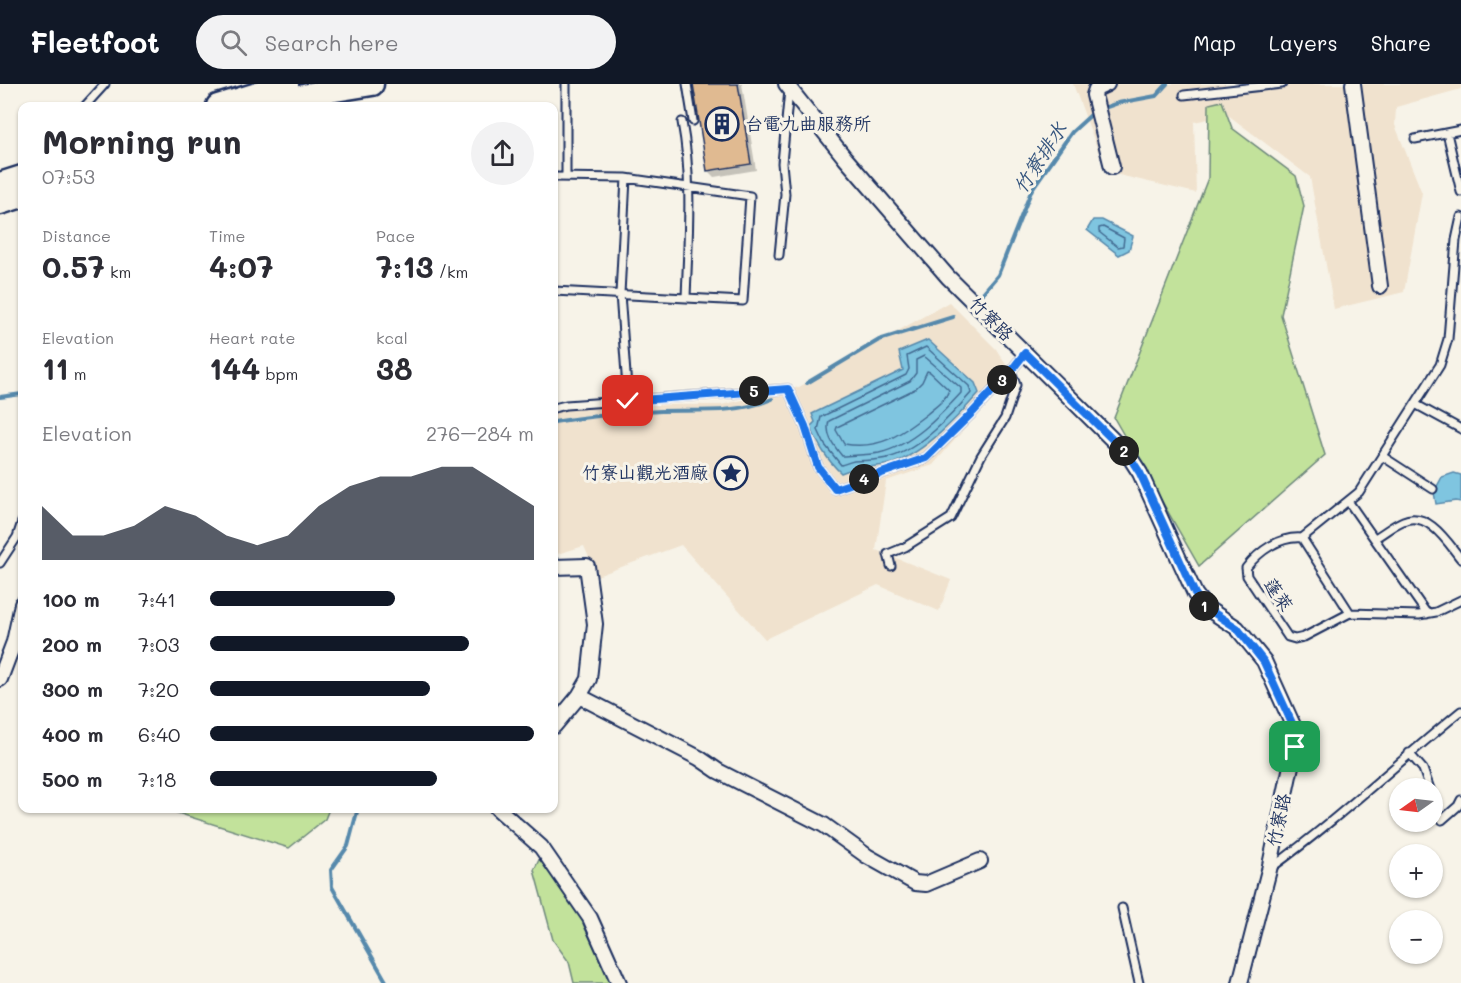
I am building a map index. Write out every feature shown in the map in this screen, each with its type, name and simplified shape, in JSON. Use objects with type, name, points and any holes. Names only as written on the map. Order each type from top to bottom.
[{"type":"main road","points":[[266,99],[291,84]]},
{"type":"main road","points":[[245,102],[372,84]]},
{"type":"main road","points":[[0,184],[18,178]]},
{"type":"main road","points":[[0,203],[18,197]]},
{"type":"street","points":[[244,84],[266,99]]},
{"type":"street","points":[[1107,84],[1096,89],[1094,95],[1112,167]]},
{"type":"street","points":[[1353,84],[1380,286]]},
{"type":"street","name":"竹寮路","points":[[788,86],[845,158],[940,269],[1129,456],[1140,473],[1195,594],[1205,607],[1237,628],[1264,662],[1296,732],[1295,747],[1269,870],[1240,983]]},
{"type":"street","points":[[558,567],[587,566],[595,624],[589,679],[579,696],[558,721]]},
{"type":"street","points":[[0,679],[14,642],[18,623]]},
{"type":"street","points":[[579,696],[824,825],[867,856],[915,883],[926,884],[980,861]]},
{"type":"street","points":[[503,813],[540,847],[584,909],[619,983]]},
{"type":"lane","points":[[89,102],[105,84]]},
{"type":"lane","points":[[566,84],[566,177]]},
{"type":"lane","points":[[687,84],[693,120]]},
{"type":"lane","points":[[1184,95],[1282,84]]},
{"type":"lane","points":[[779,255],[785,194],[782,163],[788,86]]},
{"type":"lane","points":[[682,122],[689,187],[686,298]]},
{"type":"lane","points":[[1415,139],[1461,130]]},
{"type":"lane","points":[[1447,133],[1461,192]]},
{"type":"lane","points":[[558,177],[626,178],[750,196],[742,301],[558,291]]},
{"type":"lane","points":[[626,178],[620,294],[628,401]]},
{"type":"lane","name":"蓬萊","points":[[1461,217],[1456,240],[1457,265],[1448,339],[1440,364],[1359,492],[1302,538],[1291,537],[1279,541],[1252,559],[1246,568],[1247,576],[1288,637],[1295,639],[1304,637],[1350,613],[1419,615],[1436,612],[1461,600]]},
{"type":"lane","points":[[558,407],[788,389],[805,426],[818,467],[835,489],[926,458],[1011,371],[1025,353]]},
{"type":"lane","points":[[891,566],[888,554],[905,547],[951,518],[981,456],[1005,418],[1016,385],[1011,371]]},
{"type":"lane","points":[[1415,404],[1461,429]]},
{"type":"lane","points":[[1382,456],[1433,489]]},
{"type":"lane","points":[[1348,501],[1427,614]]},
{"type":"lane","points":[[1375,538],[1405,520],[1416,519],[1437,530],[1461,559]]},
{"type":"lane","points":[[0,563],[18,534]]},
{"type":"lane","points":[[1302,538],[1350,613]]},
{"type":"lane","points":[[1269,870],[1309,840],[1461,711]]},
{"type":"lane","points":[[1409,753],[1423,769],[1426,778]]},
{"type":"lane","points":[[1443,819],[1458,806],[1461,800]]},
{"type":"lane","points":[[1122,909],[1138,983]]},
{"type":"shaded area","points":[[1073,84],[1461,84],[1461,89],[1396,107],[1395,125],[1422,193],[1404,292],[1334,309],[1310,177],[1228,115],[1194,122],[1196,193],[1106,172]]},
{"type":"shaded area","name":"竹寮山觀光酒廠","points":[[949,302],[996,349],[1012,374],[933,465],[886,481],[876,550],[951,580],[939,611],[878,585],[765,639],[681,545],[597,576],[584,546],[558,554],[558,410],[575,404],[721,405],[799,387]]},
{"type":"green space","points":[[1222,101],[1232,128],[1296,176],[1304,206],[1281,315],[1325,455],[1199,566],[1114,418],[1208,178],[1209,104]]},
{"type":"green space","points":[[178,813],[327,813],[325,819],[289,848]]},
{"type":"green space","points":[[549,858],[571,887],[584,926],[612,983],[574,983],[569,962],[553,940],[534,870],[539,860]]},
{"type":"water","points":[[1093,220],[1102,220],[1133,236],[1129,250],[1119,255],[1087,230]]},
{"type":"water","points":[[928,340],[975,383],[979,393],[940,433],[906,458],[887,465],[854,468],[841,473],[827,457],[810,427],[815,422],[812,414],[903,370],[899,352]]},
{"type":"water","points":[[1454,473],[1461,475],[1461,502],[1436,504],[1434,492],[1442,477]]},
{"type":"building","name":"台電九曲服務所","points":[[693,84],[738,84],[751,164],[707,171]]},
{"type":"waterway","name":"竹寮排水","points":[[1101,109],[1118,103],[1156,96],[1167,84]]},
{"type":"waterway","name":"竹寮排水","points":[[981,295],[998,275],[1032,189],[1072,132],[1094,112]]},
{"type":"waterway","points":[[807,383],[879,340],[953,317]]},
{"type":"waterway","name":"竹寮排水","points":[[0,397],[18,395]]},
{"type":"waterway","points":[[558,421],[661,411],[731,409],[772,399]]},
{"type":"waterway","points":[[357,813],[348,846],[331,870],[332,887],[387,983]]},
{"type":"place","name":"台電九曲服務所","points":[[722,124]]},
{"type":"place","name":"竹寮山觀光酒廠","points":[[731,473]]},
{"type":"route","points":[[628,401],[788,389],[805,426],[818,467],[835,489],[926,458],[973,412],[1025,353],[1129,456],[1140,473],[1195,594],[1205,607],[1237,628],[1264,662],[1296,732],[1295,747]]}]
